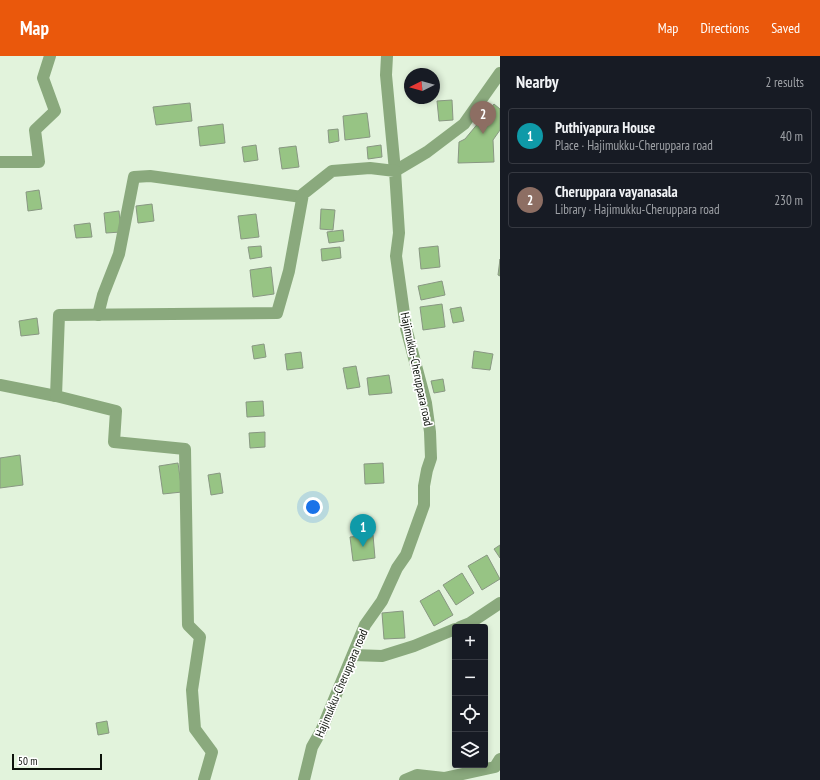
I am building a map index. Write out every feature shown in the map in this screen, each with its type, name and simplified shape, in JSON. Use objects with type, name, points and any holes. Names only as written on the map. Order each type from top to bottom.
[{"type":"street","points":[[0,162],[39,162],[35,130],[55,111],[43,78],[50,56]]},
{"type":"street","name":"Hajimukku-Cheruppara road","points":[[304,780],[312,747],[321,731],[365,625],[382,601],[397,568],[406,555],[424,505],[424,486],[431,458],[430,432],[426,403],[406,328],[396,256],[399,233],[396,171],[386,75],[387,56]]},
{"type":"street","points":[[56,396],[59,315],[277,313],[289,271],[302,194],[332,171],[370,168],[396,171],[427,152],[464,124],[500,73]]},
{"type":"street","points":[[98,315],[103,295],[119,254],[134,177],[150,176],[302,196]]},
{"type":"street","points":[[0,385],[56,396],[116,411],[114,442],[185,449],[188,625],[200,637],[192,690],[196,729],[212,752],[204,780]]},
{"type":"street","points":[[468,624],[500,603]]},
{"type":"street","points":[[353,655],[382,656],[414,646],[452,630]]},
{"type":"street","points":[[405,780],[417,775],[444,778],[495,767],[500,759]]},
{"type":"building","points":[[452,100],[453,120],[439,121],[437,104],[440,104],[440,101]]},
{"type":"building","points":[[190,103],[192,121],[156,125],[153,107]]},
{"type":"building","points":[[494,104],[500,109],[500,130],[493,140],[494,162],[458,163],[459,142],[465,139]]},
{"type":"building","points":[[367,113],[370,137],[345,140],[343,116]]},
{"type":"building","points":[[223,124],[225,143],[200,146],[198,127]]},
{"type":"building","points":[[338,129],[339,141],[329,143],[328,130]]},
{"type":"building","points":[[256,145],[258,160],[244,162],[242,147]]},
{"type":"building","points":[[381,145],[382,157],[368,159],[367,147]]},
{"type":"building","points":[[296,146],[299,167],[282,169],[279,148]]},
{"type":"building","points":[[39,190],[42,209],[28,211],[26,192]]},
{"type":"building","points":[[152,204],[154,221],[138,223],[136,206]]},
{"type":"building","points":[[321,209],[335,210],[333,230],[320,229]]},
{"type":"building","points":[[119,211],[121,232],[106,233],[104,213]]},
{"type":"building","points":[[256,214],[259,237],[241,239],[238,216]]},
{"type":"building","points":[[90,223],[92,237],[76,238],[74,225]]},
{"type":"building","points":[[343,230],[344,241],[329,243],[327,232]]},
{"type":"building","points":[[261,246],[262,257],[250,259],[248,247]]},
{"type":"building","points":[[438,246],[440,267],[421,269],[419,248]]},
{"type":"building","points":[[340,247],[341,258],[322,261],[321,249]]},
{"type":"building","points":[[500,259],[500,276],[498,275]]},
{"type":"building","points":[[271,267],[274,294],[253,297],[250,270]]},
{"type":"building","points":[[442,281],[445,295],[421,300],[418,286]]},
{"type":"building","points":[[442,304],[445,327],[423,330],[420,307]]},
{"type":"building","points":[[461,307],[464,321],[453,323],[450,309]]},
{"type":"building","points":[[37,318],[39,334],[21,336],[19,321]]},
{"type":"building","points":[[264,344],[266,357],[254,359],[252,346]]},
{"type":"building","points":[[474,351],[493,354],[490,370],[472,368]]},
{"type":"building","points":[[301,352],[303,368],[287,370],[285,354]]},
{"type":"building","points":[[356,366],[360,387],[347,389],[343,368]]},
{"type":"building","points":[[389,375],[392,393],[369,395],[367,378]]},
{"type":"building","points":[[443,379],[445,391],[434,393],[431,381]]},
{"type":"building","points":[[263,401],[264,416],[247,417],[246,402]]},
{"type":"building","points":[[265,432],[265,447],[250,448],[249,433]]},
{"type":"building","points":[[20,455],[23,485],[0,488],[0,458]]},
{"type":"building","points":[[178,463],[182,492],[163,494],[159,466]]},
{"type":"building","points":[[383,463],[384,483],[365,484],[364,464]]},
{"type":"building","points":[[220,473],[223,493],[211,495],[208,475]]},
{"type":"building","points":[[373,535],[375,558],[353,561],[350,537]]},
{"type":"building","points":[[500,545],[500,558],[494,549]]},
{"type":"building","points":[[487,555],[500,579],[482,590],[468,566]]},
{"type":"building","points":[[462,573],[474,593],[456,605],[443,585]]},
{"type":"building","points":[[439,590],[453,615],[434,626],[420,601]]},
{"type":"building","points":[[403,611],[405,638],[384,639],[382,613]]},
{"type":"building","points":[[107,721],[109,733],[98,735],[96,723]]},
{"type":"place","name":"Cheruppara vayanasala","points":[[483,134]]},
{"type":"place","name":"Puthiyapura House","points":[[363,547]]}]
